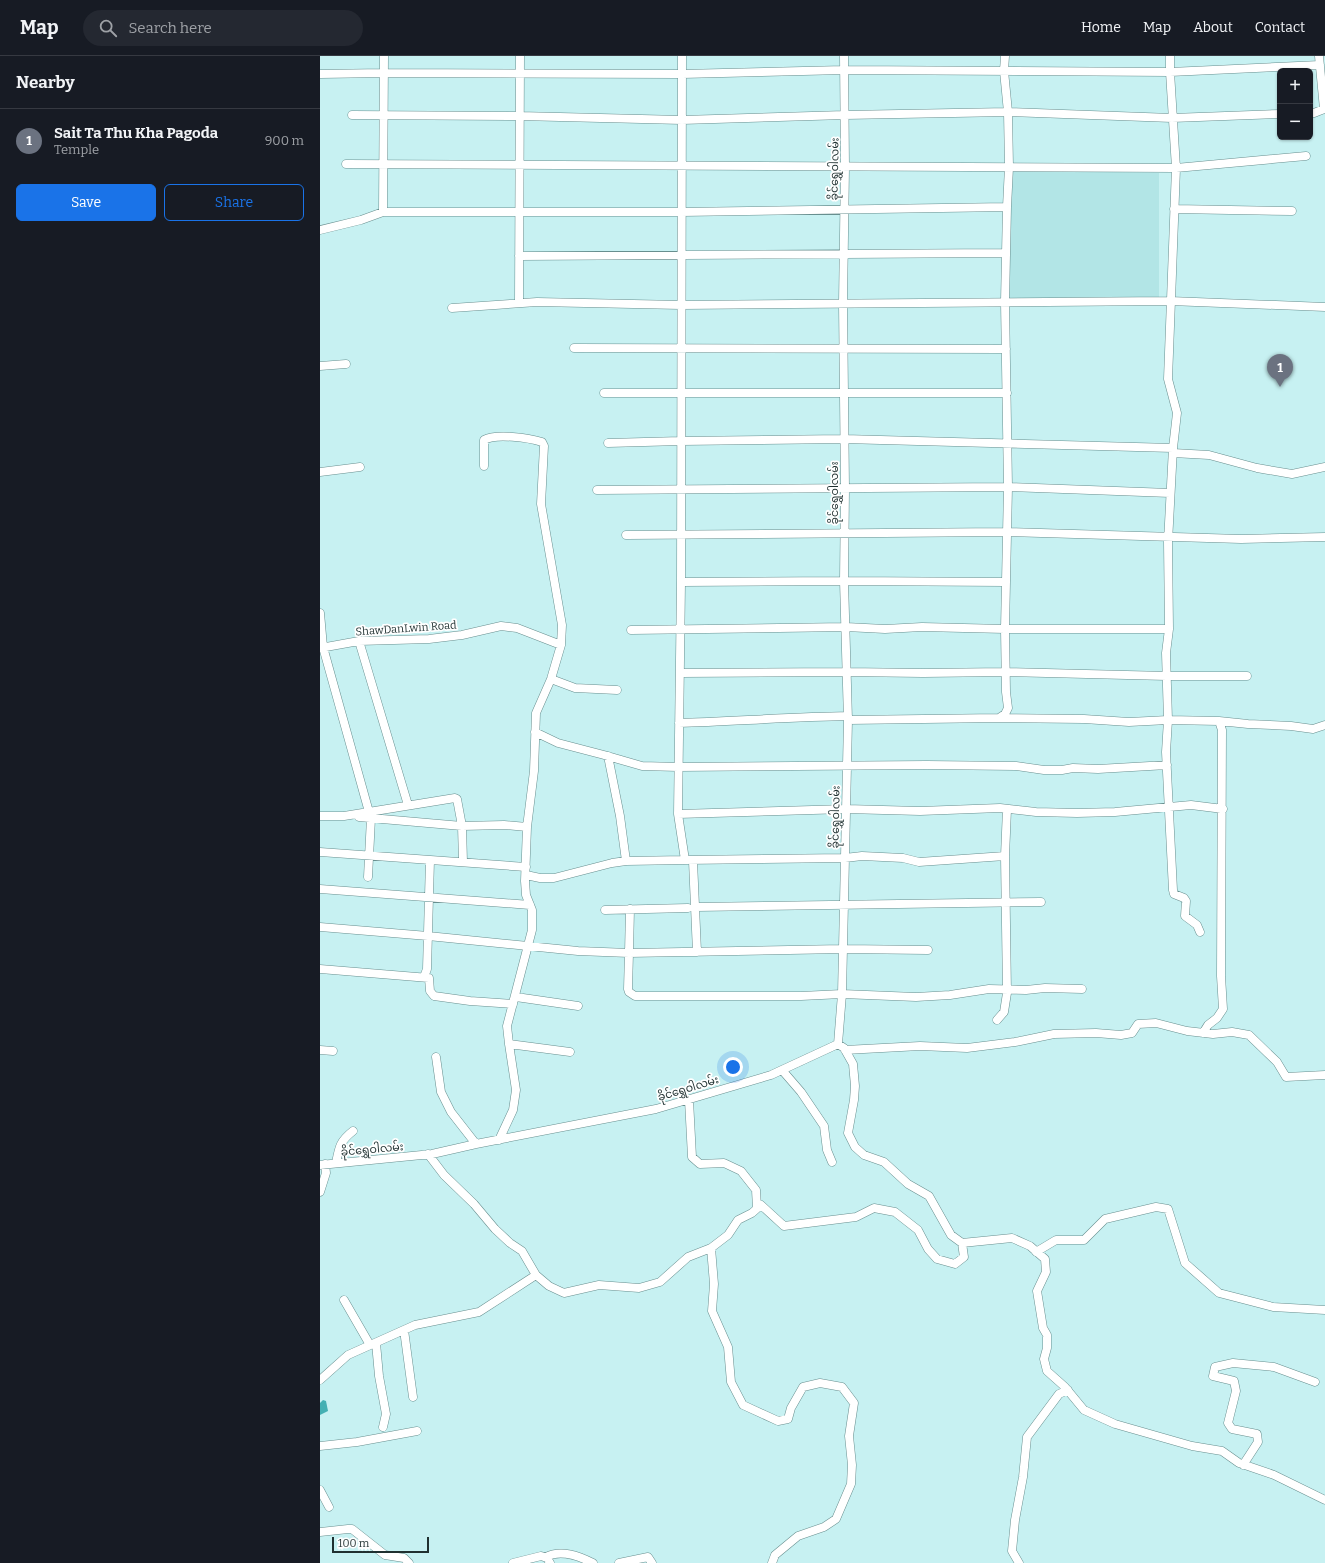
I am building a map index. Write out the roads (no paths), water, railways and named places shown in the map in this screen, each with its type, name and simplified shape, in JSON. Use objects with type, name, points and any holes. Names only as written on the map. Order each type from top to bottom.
[{"type":"street","points":[[383,212],[384,56]]},
{"type":"street","points":[[519,303],[520,56]]},
{"type":"street","points":[[682,56],[680,392],[681,582],[678,814],[689,860],[697,952]]},
{"type":"street","name":"ခိုင်ရွှေဝါလမ်း","points":[[322,1165],[385,1160],[428,1154],[656,1109],[771,1075],[838,1044],[842,994],[848,718],[844,581],[844,56]]},
{"type":"street","points":[[999,718],[1005,714],[1008,708],[1005,629],[1008,487],[1004,302],[1009,167],[1008,112],[1004,71],[1005,56]]},
{"type":"street","points":[[1170,56],[1172,118],[1176,168],[1168,378],[1177,413],[1173,450],[1168,537],[1169,629],[1166,654],[1168,807],[1174,894],[1184,898],[1186,901],[1185,916],[1197,925],[1200,932]]},
{"type":"street","points":[[1313,112],[1324,109],[1319,56]]},
{"type":"street","points":[[320,74],[682,74],[844,70],[1170,72],[1320,65]]},
{"type":"street","points":[[352,115],[520,116],[682,120],[1008,112],[1172,118],[1277,114]]},
{"type":"street","points":[[346,164],[1176,168],[1306,156]]},
{"type":"street","points":[[320,230],[361,220],[383,212],[682,212],[1007,207]]},
{"type":"street","points":[[1174,209],[1292,211]]},
{"type":"street","points":[[519,256],[1005,253]]},
{"type":"street","points":[[452,308],[519,303],[681,305],[1170,301],[1325,307]]},
{"type":"street","points":[[574,348],[1006,349]]},
{"type":"street","points":[[320,366],[346,364]]},
{"type":"street","points":[[604,393],[1007,393]]},
{"type":"street","points":[[484,466],[484,440],[489,437],[522,437],[542,442],[544,446],[541,504],[562,625],[561,645],[551,679],[536,713],[534,771],[527,828],[526,871],[526,895],[532,910],[532,930],[507,1026],[508,1044],[516,1090],[513,1110],[499,1140]]},
{"type":"street","points":[[608,444],[681,441],[844,439],[1007,442],[1173,450],[1209,455],[1257,468],[1292,474],[1325,467]]},
{"type":"street","points":[[320,472],[360,467]]},
{"type":"street","points":[[597,490],[1008,487],[1170,493]]},
{"type":"street","points":[[626,535],[1006,532],[1241,539],[1325,537]]},
{"type":"street","points":[[681,582],[1006,582]]},
{"type":"street","points":[[320,613],[322,648],[370,815],[368,877]]},
{"type":"street","name":"ShawDanLwin Road","points":[[322,648],[359,641],[429,639],[462,635],[501,626],[517,628],[561,645]]},
{"type":"street","points":[[632,630],[846,627],[885,629],[1169,629]]},
{"type":"street","points":[[359,641],[408,805]]},
{"type":"street","points":[[680,673],[846,672],[923,674],[1006,672],[1167,676],[1247,676]]},
{"type":"street","points":[[551,679],[575,688],[617,690]]},
{"type":"street","points":[[679,722],[733,722],[803,717],[1084,719],[1129,722],[1168,720],[1219,721],[1313,729],[1325,725]]},
{"type":"street","points":[[1203,1033],[1208,1025],[1217,1018],[1223,1009],[1221,976],[1223,809],[1222,730],[1219,721]]},
{"type":"street","points":[[535,732],[558,742],[642,766],[1016,766],[1044,770],[1062,770],[1073,768],[1098,769],[1167,765]]},
{"type":"street","points":[[608,756],[620,816],[626,861]]},
{"type":"street","points":[[370,815],[408,805],[455,798],[457,799],[462,826],[463,862]]},
{"type":"street","points":[[678,814],[846,810],[920,811],[1006,809],[1036,812],[1077,813],[1115,812],[1191,805],[1223,809]]},
{"type":"street","points":[[997,1020],[1004,1012],[1007,990],[1005,856],[1006,809]]},
{"type":"street","points":[[320,816],[370,815],[462,826],[504,825],[527,828]]},
{"type":"street","points":[[320,852],[463,862],[526,871],[540,878],[554,878],[612,863],[626,861],[748,858],[845,858],[862,856],[903,858],[919,862],[1005,856]]},
{"type":"street","points":[[424,977],[427,969],[430,860]]},
{"type":"street","points":[[320,889],[530,905]]},
{"type":"street","points":[[605,910],[630,908],[844,904],[902,905],[1041,902]]},
{"type":"street","points":[[630,908],[628,989],[629,992],[635,996],[801,996],[842,994],[916,997],[950,995],[989,989],[1082,989]]},
{"type":"street","points":[[320,927],[528,945],[578,951],[629,953],[843,949],[928,950]]},
{"type":"street","points":[[320,969],[429,978],[430,991],[434,996],[470,1001],[514,1001],[578,1006]]},
{"type":"street","points":[[845,1050],[920,1046],[967,1048],[1015,1042],[1054,1034],[1122,1035],[1132,1033],[1138,1024],[1156,1023],[1203,1033],[1213,1034],[1232,1032],[1248,1036],[1278,1062],[1286,1077],[1292,1078],[1325,1074]]},
{"type":"street","points":[[508,1044],[570,1052]]},
{"type":"street","points":[[428,1154],[444,1175],[474,1204],[495,1229],[510,1243],[522,1250],[536,1275],[549,1286],[564,1293],[599,1286],[639,1288],[660,1282],[688,1257],[711,1248],[728,1235],[738,1220],[752,1213],[761,1205],[784,1226],[856,1217],[874,1208],[895,1212],[918,1230],[937,1260],[955,1264],[964,1257],[963,1248],[951,1235],[929,1196],[908,1184],[884,1162],[864,1155],[855,1147],[848,1133],[854,1100],[855,1086],[853,1064],[845,1050],[838,1044]]},
{"type":"street","points":[[320,1050],[333,1051]]},
{"type":"street","points":[[436,1057],[441,1092],[451,1112],[476,1144]]},
{"type":"street","points":[[782,1070],[801,1092],[824,1126],[827,1150],[832,1162]]},
{"type":"street","points":[[689,1100],[692,1157],[700,1164],[724,1163],[741,1171],[756,1190],[757,1208]]},
{"type":"street","points":[[336,1163],[340,1144],[344,1138],[353,1131]]},
{"type":"street","points":[[320,1192],[326,1173],[322,1165]]},
{"type":"street","points":[[1036,1252],[1056,1240],[1084,1240],[1105,1219],[1156,1207],[1168,1209],[1185,1264],[1219,1293],[1273,1307],[1325,1310]]},
{"type":"street","points":[[963,1248],[1012,1238],[1030,1246],[1044,1260],[1046,1272],[1037,1291],[1043,1328],[1047,1335],[1047,1348],[1044,1359],[1047,1371],[1068,1390],[1084,1410],[1115,1424],[1192,1446],[1222,1451],[1244,1465],[1274,1475],[1325,1500]]},
{"type":"street","points":[[711,1248],[714,1284],[712,1311],[728,1347],[731,1382],[743,1405],[778,1420],[788,1420],[791,1408],[803,1387],[820,1383],[842,1387],[854,1403],[849,1436],[852,1464],[851,1484],[836,1519],[824,1528],[798,1536],[775,1555],[772,1563]]},
{"type":"street","points":[[320,1380],[348,1355],[415,1325],[479,1312],[536,1275]]},
{"type":"street","points":[[344,1300],[373,1344],[386,1414],[383,1427]]},
{"type":"street","points":[[404,1330],[413,1396]]},
{"type":"street","points":[[1244,1465],[1258,1442],[1257,1434],[1232,1429],[1228,1423],[1236,1391],[1234,1381],[1213,1376],[1215,1367],[1233,1363],[1274,1367],[1316,1382]]},
{"type":"street","points":[[1019,1563],[1012,1552],[1015,1520],[1023,1477],[1026,1438],[1059,1394],[1068,1390]]},
{"type":"street","points":[[320,1446],[357,1442],[417,1431]]},
{"type":"street","points":[[320,1490],[329,1507]]},
{"type":"street","points":[[320,1532],[348,1528],[352,1529],[385,1554],[404,1558],[409,1563]]},
{"type":"street","points":[[513,1563],[541,1556],[548,1560],[550,1554],[561,1553],[580,1556],[593,1563]]},
{"type":"street","points":[[619,1563],[648,1557],[652,1563]]},
{"type":"water","points":[[323,1400],[326,1401],[328,1411],[320,1415],[320,1403]]},
{"type":"place","name":"Sait Ta Thu Kha Pagoda","points":[[1280,387]]}]
